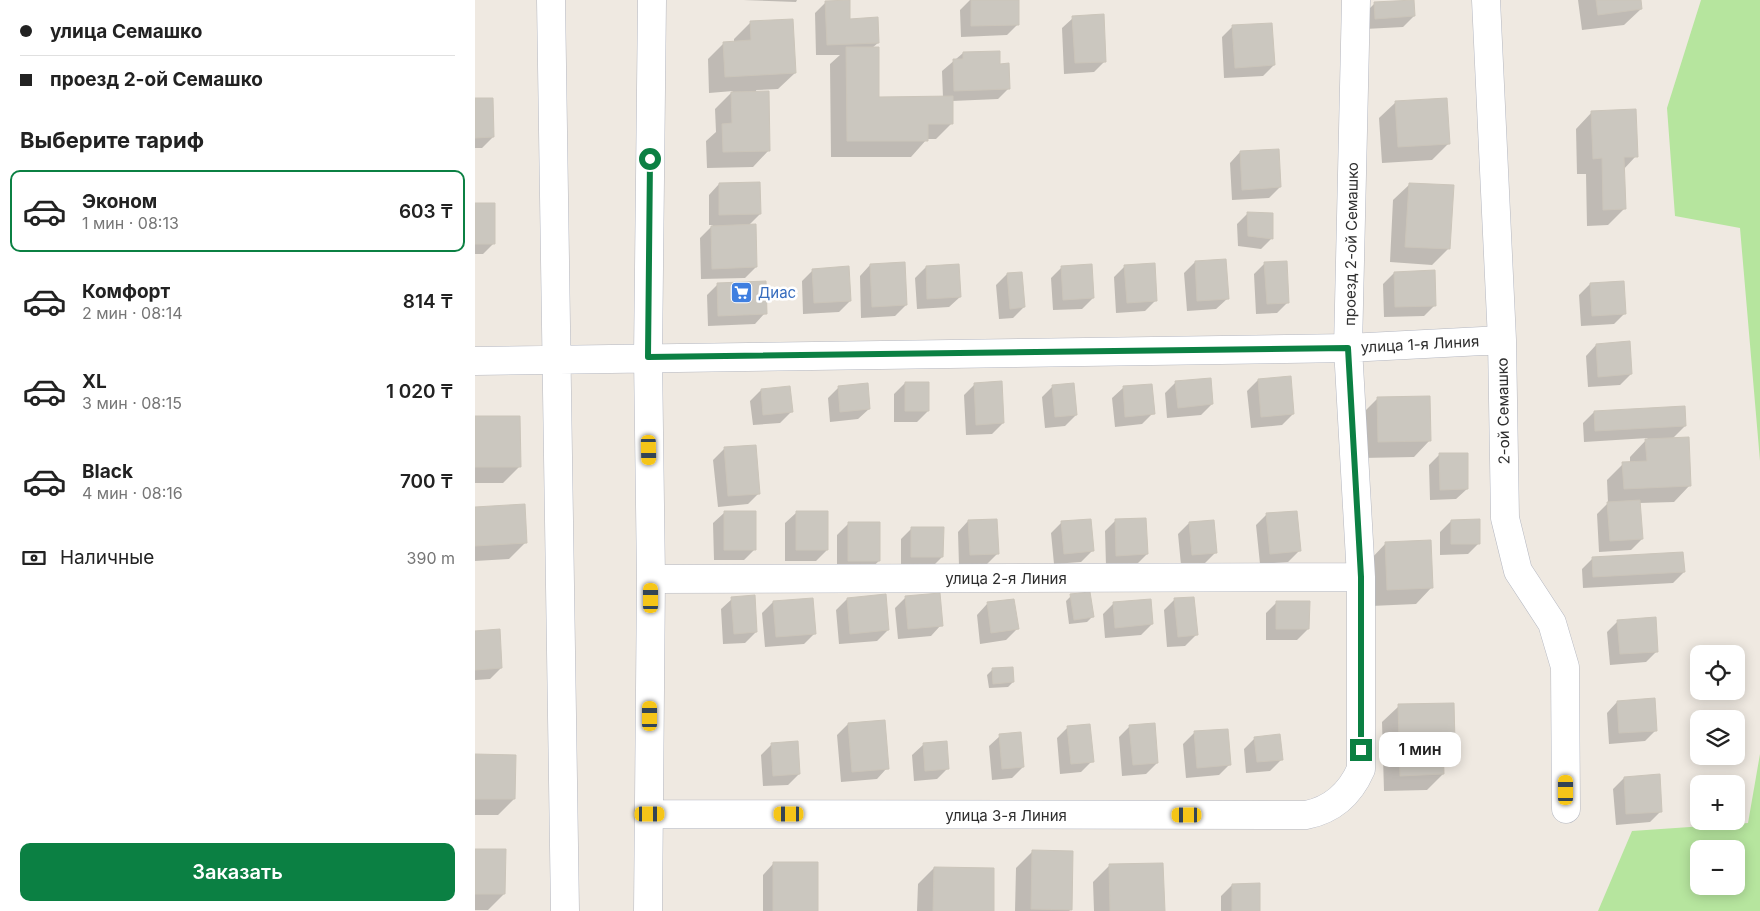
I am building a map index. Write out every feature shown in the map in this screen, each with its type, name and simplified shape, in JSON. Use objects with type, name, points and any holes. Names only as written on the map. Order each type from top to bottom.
[{"type":"street","points":[[551,0],[565,911]]},
{"type":"street","points":[[648,911],[651,579],[648,357],[652,0]]},
{"type":"street","name":"проезд 2-ой Семашко","points":[[1353,786],[1361,769],[1361,577],[1348,348],[1356,0]]},
{"type":"street","name":"2-ой Семашко","points":[[1486,0],[1502,340],[1505,518],[1518,571],[1552,623],[1565,667],[1566,809]]},
{"type":"street","name":"улица 1-я Линия","points":[[475,361],[1348,348],[1502,340]]},
{"type":"street","name":"улица 2-я Линия","points":[[651,579],[1361,577]]},
{"type":"street","name":"улица 3-я Линия","points":[[650,814],[1306,815],[1322,812],[1353,786]]},
{"type":"green space","points":[[1701,0],[1760,0],[1760,461],[1740,228],[1675,216],[1667,108]]},
{"type":"green space","points":[[1760,754],[1760,911],[1598,911],[1632,831],[1690,827],[1690,830],[1745,830],[1745,823],[1748,823]]},
{"type":"building","points":[[850,0],[850,19],[878,17],[879,43],[827,45],[825,1]]},
{"type":"building","points":[[971,0],[1019,0],[1019,25],[971,26]]},
{"type":"building","points":[[1414,0],[1415,16],[1375,19],[1374,2]]},
{"type":"building","points":[[1596,0],[1641,0],[1642,9],[1598,15]]},
{"type":"building","points":[[1104,14],[1106,62],[1075,63],[1072,16]]},
{"type":"building","points":[[793,19],[796,73],[725,77],[723,42],[751,40],[750,21]]},
{"type":"building","points":[[1272,23],[1275,65],[1235,68],[1232,25]]},
{"type":"building","points":[[846,47],[879,47],[879,97],[953,96],[953,124],[928,124],[928,141],[847,141]]},
{"type":"building","points":[[1000,51],[1000,64],[1009,63],[1010,89],[954,91],[953,59],[963,59],[963,52]]},
{"type":"building","points":[[769,91],[770,151],[723,152],[722,124],[732,123],[731,92]]},
{"type":"building","points":[[475,98],[493,98],[494,137],[475,138]]},
{"type":"building","points":[[1447,98],[1450,144],[1398,147],[1395,101]]},
{"type":"building","points":[[1636,109],[1638,157],[1624,157],[1626,209],[1603,210],[1602,158],[1593,159],[1591,111]]},
{"type":"building","points":[[1279,149],[1281,187],[1242,190],[1240,151]]},
{"type":"building","points":[[760,182],[761,214],[719,215],[719,183]]},
{"type":"building","points":[[1409,183],[1454,185],[1450,249],[1405,247]]},
{"type":"building","points":[[475,203],[495,203],[495,244],[475,244]]},
{"type":"building","points":[[1247,212],[1273,213],[1273,239],[1248,236]]},
{"type":"building","points":[[756,224],[757,267],[712,269],[711,226]]},
{"type":"building","points":[[1226,259],[1229,299],[1197,301],[1195,261]]},
{"type":"building","points":[[1287,261],[1289,303],[1267,304],[1264,262]]},
{"type":"building","points":[[905,262],[907,305],[872,307],[870,264]]},
{"type":"building","points":[[1155,263],[1157,301],[1127,303],[1124,265]]},
{"type":"building","points":[[959,264],[961,297],[927,299],[926,266]]},
{"type":"building","points":[[1092,264],[1094,298],[1063,300],[1061,266]]},
{"type":"building","points":[[849,266],[851,301],[814,303],[812,269]]},
{"type":"building","points":[[1435,270],[1436,306],[1395,307],[1394,272]]},
{"type":"building","points":[[1022,272],[1025,307],[1010,309],[1007,273]]},
{"type":"building","name":"Диас","points":[[766,281],[767,314],[718,316],[717,283]]},
{"type":"building","points":[[1624,281],[1626,314],[1592,316],[1590,283]]},
{"type":"building","points":[[1630,341],[1632,374],[1598,377],[1596,344]]},
{"type":"building","points":[[1291,376],[1294,414],[1261,417],[1258,379]]},
{"type":"building","points":[[1211,378],[1213,404],[1178,408],[1175,381]]},
{"type":"building","points":[[1002,381],[1004,423],[976,425],[974,383]]},
{"type":"building","points":[[905,382],[929,382],[929,411],[905,411]]},
{"type":"building","points":[[868,383],[870,409],[840,412],[838,386]]},
{"type":"building","points":[[1074,383],[1077,415],[1055,417],[1052,385]]},
{"type":"building","points":[[1152,384],[1155,414],[1125,417],[1123,386]]},
{"type":"building","points":[[790,386],[793,412],[763,415],[761,389]]},
{"type":"building","points":[[1430,396],[1431,441],[1378,442],[1377,397]]},
{"type":"building","points":[[1685,406],[1686,426],[1595,431],[1594,411]]},
{"type":"building","points":[[475,416],[520,416],[521,467],[475,467]]},
{"type":"building","points":[[1689,437],[1691,486],[1624,489],[1622,462],[1647,461],[1645,439]]},
{"type":"building","points":[[756,445],[760,494],[728,496],[724,447]]},
{"type":"building","points":[[1439,453],[1468,453],[1468,489],[1440,490]]},
{"type":"building","points":[[1640,500],[1643,539],[1610,541],[1607,502]]},
{"type":"building","points":[[525,504],[527,543],[475,546],[475,507]]},
{"type":"building","points":[[724,511],[756,511],[756,550],[724,550]]},
{"type":"building","points":[[796,511],[828,511],[828,550],[796,550]]},
{"type":"building","points":[[1297,511],[1301,551],[1270,554],[1266,513]]},
{"type":"building","points":[[1146,518],[1148,554],[1116,556],[1115,519]]},
{"type":"building","points":[[997,519],[999,554],[970,555],[968,520]]},
{"type":"building","points":[[1091,519],[1094,551],[1064,554],[1061,521]]},
{"type":"building","points":[[1480,519],[1480,544],[1451,544],[1451,520]]},
{"type":"building","points":[[1214,520],[1217,553],[1192,555],[1189,522]]},
{"type":"building","points":[[848,522],[880,522],[880,561],[848,561]]},
{"type":"building","points":[[911,527],[944,527],[943,557],[911,557]]},
{"type":"building","points":[[1431,540],[1433,588],[1387,590],[1385,542]]},
{"type":"building","points":[[1683,552],[1685,572],[1593,577],[1592,557]]},
{"type":"building","points":[[1090,592],[1094,617],[1074,620],[1070,594]]},
{"type":"building","points":[[940,593],[943,626],[908,629],[905,596]]},
{"type":"building","points":[[886,594],[889,630],[850,634],[847,598]]},
{"type":"building","points":[[755,595],[757,632],[734,634],[731,597]]},
{"type":"building","points":[[1194,597],[1198,635],[1178,637],[1174,598]]},
{"type":"building","points":[[813,598],[816,634],[776,637],[773,601]]},
{"type":"building","points":[[1014,599],[1019,629],[991,633],[987,602]]},
{"type":"building","points":[[1151,599],[1153,624],[1115,628],[1113,602]]},
{"type":"building","points":[[1276,601],[1310,601],[1309,629],[1276,629]]},
{"type":"building","points":[[1656,617],[1658,652],[1620,654],[1617,620]]},
{"type":"building","points":[[500,629],[502,668],[475,670],[475,631]]},
{"type":"building","points":[[1013,667],[1014,682],[993,684],[992,668]]},
{"type":"building","points":[[1655,698],[1657,731],[1619,733],[1617,701]]},
{"type":"building","points":[[1454,703],[1455,742],[1443,742],[1444,774],[1400,776],[1398,704]]},
{"type":"building","points":[[885,720],[889,769],[852,772],[848,723]]},
{"type":"building","points":[[1155,723],[1158,763],[1133,765],[1129,725]]},
{"type":"building","points":[[1090,724],[1094,762],[1071,764],[1067,726]]},
{"type":"building","points":[[1228,729],[1231,765],[1197,768],[1194,731]]},
{"type":"building","points":[[1021,732],[1024,767],[1002,769],[999,734]]},
{"type":"building","points":[[1280,734],[1283,760],[1257,762],[1254,737]]},
{"type":"building","points":[[798,741],[800,774],[773,776],[771,743]]},
{"type":"building","points":[[947,741],[949,769],[925,771],[923,743]]},
{"type":"building","points":[[475,754],[516,755],[515,799],[475,799]]},
{"type":"building","points":[[1660,774],[1662,812],[1626,814],[1624,777]]},
{"type":"building","points":[[475,849],[506,849],[505,894],[475,894]]},
{"type":"building","points":[[1032,850],[1073,851],[1072,910],[1031,909]]},
{"type":"building","points":[[773,862],[818,862],[818,911],[773,911]]},
{"type":"building","points":[[1163,863],[1165,911],[1110,911],[1109,864]]},
{"type":"building","points":[[934,867],[994,868],[994,911],[933,911]]},
{"type":"building","points":[[1260,883],[1260,911],[1232,911],[1232,884]]},
{"type":"place","name":"Диас","points":[[742,292]]},
{"type":"route","points":[[650,159],[648,357],[1348,348],[1361,577],[1361,750]]}]
